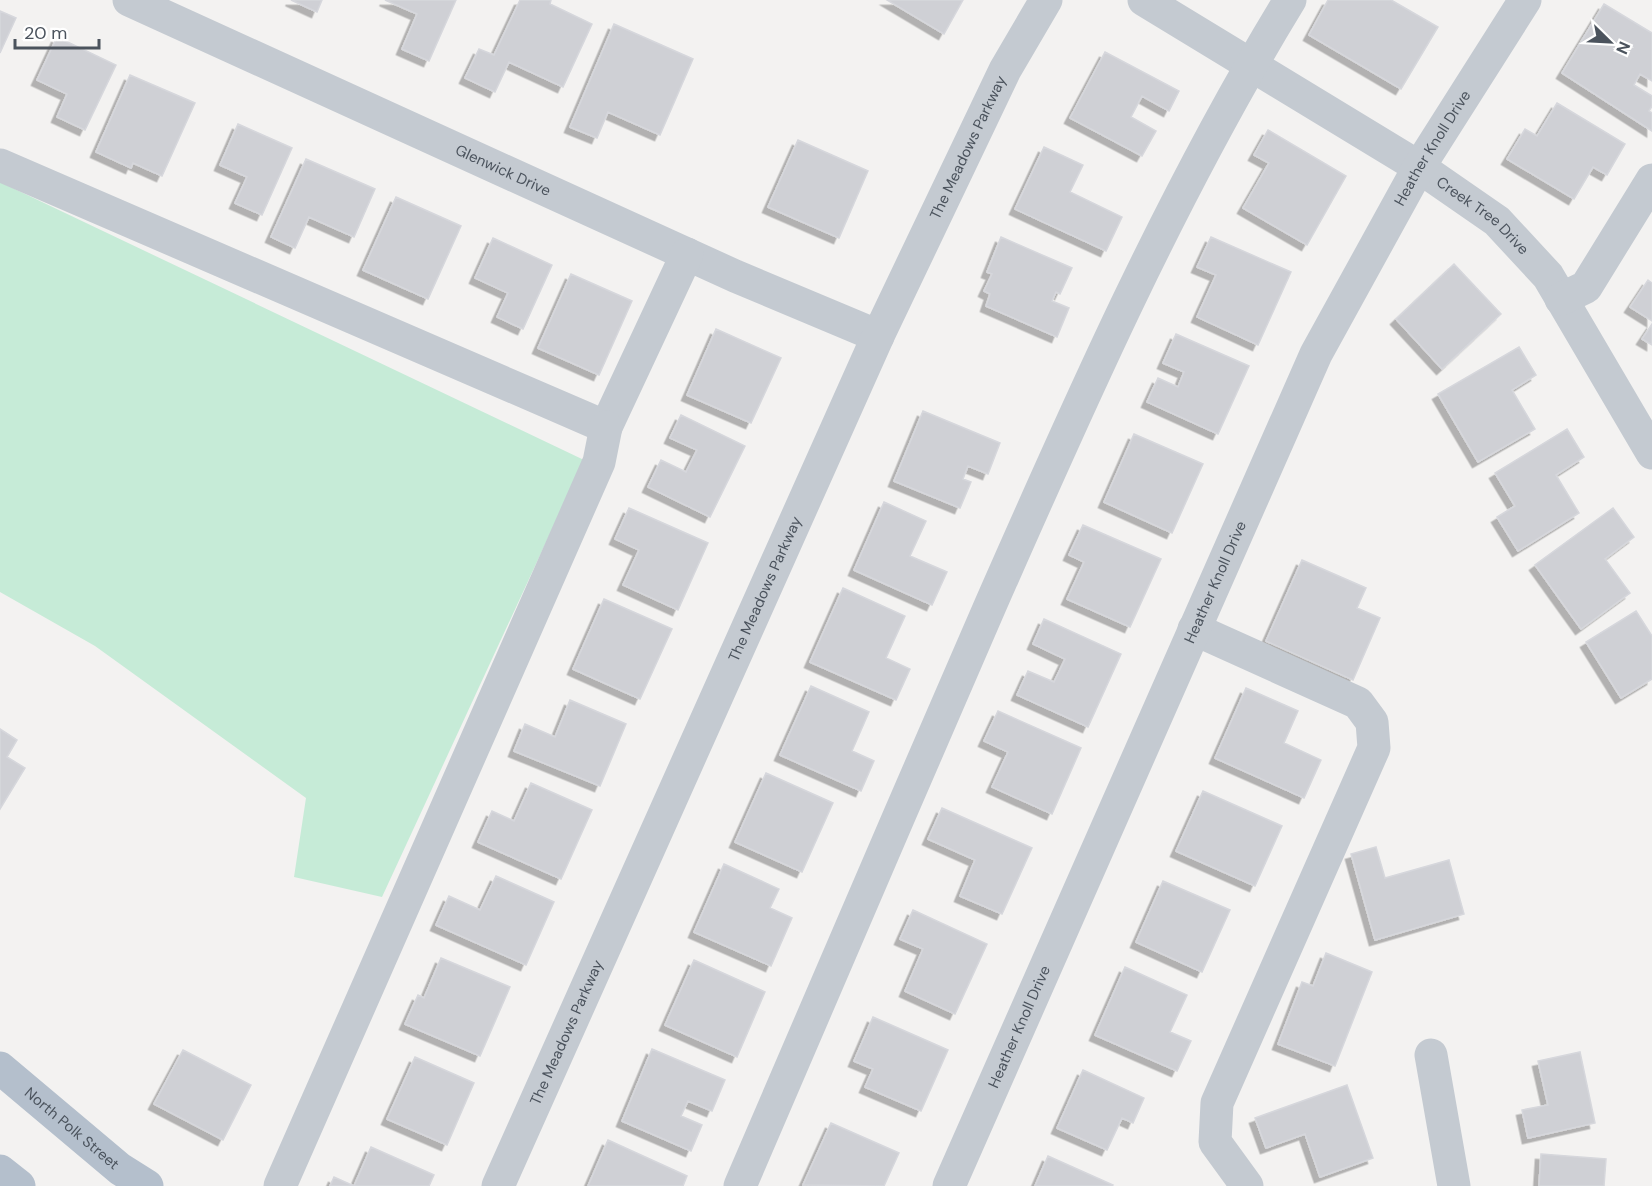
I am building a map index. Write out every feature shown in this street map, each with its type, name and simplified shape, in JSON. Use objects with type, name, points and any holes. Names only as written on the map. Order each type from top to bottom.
[{"type":"main road","name":"North Polk Street","points":[[0,1068],[120,1168],[147,1186]]},
{"type":"main road","points":[[0,1171],[19,1186]]},
{"type":"street","name":"The Meadows Parkway","points":[[498,1186],[878,336],[1005,70],[1047,0]]},
{"type":"street","name":"Creek Tree Drive","points":[[1144,0],[1419,167],[1497,221],[1548,276],[1652,453]]},
{"type":"street","points":[[740,1186],[923,760],[1118,318],[1210,138],[1290,0]]},
{"type":"street","name":"Heather Knoll Drive","points":[[949,1186],[1316,354],[1419,167],[1525,0]]},
{"type":"street","name":"Glenwick Drive","points":[[148,4],[687,254],[878,336]]},
{"type":"street","points":[[0,165],[606,427]]},
{"type":"street","points":[[1561,299],[1586,287],[1652,180]]},
{"type":"street","points":[[280,1186],[599,462],[606,427],[687,254]]},
{"type":"street","points":[[1194,629],[1358,703],[1372,722],[1374,748],[1217,1103],[1215,1142],[1247,1186]]},
{"type":"street","points":[[1431,1055],[1454,1186]]},
{"type":"green space","points":[[0,182],[584,460],[382,897],[294,877],[306,798],[95,646],[0,592]]},
{"type":"building","points":[[291,0],[322,0],[317,12]]},
{"type":"building","points":[[385,0],[456,0],[429,61],[402,49],[417,14]]},
{"type":"building","points":[[520,0],[551,0],[550,4],[592,24],[563,87],[509,62],[495,92],[465,78],[479,49],[494,55]]},
{"type":"building","points":[[887,0],[963,0],[944,34]]},
{"type":"building","points":[[1328,0],[1391,0],[1438,27],[1401,89],[1309,35]]},
{"type":"building","points":[[1604,4],[1652,33],[1652,81],[1640,74],[1634,85],[1652,96],[1652,106],[1649,111],[1652,113],[1652,131],[1562,73]]},
{"type":"building","points":[[0,11],[16,18],[0,53]]},
{"type":"building","points":[[614,24],[693,59],[660,135],[608,112],[597,138],[570,127]]},
{"type":"building","points":[[57,37],[116,65],[85,130],[57,117],[67,94],[37,80]]},
{"type":"building","points":[[1105,52],[1179,91],[1169,111],[1142,96],[1131,117],[1156,131],[1142,156],[1070,118]]},
{"type":"building","points":[[130,75],[195,103],[162,176],[133,163],[131,168],[96,152]]},
{"type":"building","points":[[1557,103],[1625,144],[1607,175],[1593,167],[1574,199],[1507,159],[1525,129],[1537,136]]},
{"type":"building","points":[[238,124],[292,148],[262,215],[235,203],[247,177],[220,165]]},
{"type":"building","points":[[1268,130],[1346,176],[1307,245],[1243,208],[1269,163],[1254,155]]},
{"type":"building","points":[[798,140],[868,171],[839,238],[768,207]]},
{"type":"building","points":[[1044,147],[1083,165],[1070,192],[1122,217],[1106,251],[1015,209]]},
{"type":"building","points":[[306,159],[375,189],[354,237],[309,217],[295,248],[271,237]]},
{"type":"building","points":[[396,197],[461,226],[428,299],[363,270]]},
{"type":"building","points":[[1001,237],[1072,268],[1060,294],[1056,292],[1052,301],[1069,308],[1057,337],[986,306],[990,294],[984,291],[992,274],[987,272]]},
{"type":"building","points":[[1211,237],[1291,272],[1258,345],[1197,317],[1216,275],[1197,267]]},
{"type":"building","points":[[493,238],[552,265],[523,329],[497,317],[508,293],[475,278]]},
{"type":"building","points":[[1454,264],[1501,314],[1442,369],[1396,319]]},
{"type":"building","points":[[571,274],[632,301],[599,375],[538,348]]},
{"type":"building","points":[[1648,280],[1652,283],[1652,321],[1630,307]]},
{"type":"building","points":[[1652,324],[1652,345],[1642,339]]},
{"type":"building","points":[[716,329],[781,358],[751,423],[687,395]]},
{"type":"building","points":[[1176,334],[1249,366],[1218,434],[1147,402],[1158,378],[1178,387],[1184,372],[1163,363]]},
{"type":"building","points":[[1519,347],[1536,375],[1512,390],[1535,429],[1478,462],[1438,394]]},
{"type":"building","points":[[923,411],[1000,443],[988,474],[968,466],[963,479],[971,482],[960,508],[894,481]]},
{"type":"building","points":[[681,415],[745,446],[710,517],[648,487],[661,460],[686,472],[697,450],[670,438]]},
{"type":"building","points":[[1567,429],[1584,457],[1556,475],[1579,513],[1518,551],[1497,517],[1515,506],[1495,473]]},
{"type":"building","points":[[1134,434],[1203,464],[1172,533],[1104,502]]},
{"type":"building","points":[[884,502],[926,521],[910,556],[947,572],[932,605],[854,570]]},
{"type":"building","points":[[629,508],[708,543],[678,610],[623,585],[639,550],[615,539]]},
{"type":"building","points":[[1613,508],[1634,537],[1605,559],[1630,593],[1581,629],[1535,565]]},
{"type":"building","points":[[1083,525],[1161,559],[1130,627],[1067,599],[1084,562],[1069,555]]},
{"type":"building","points":[[1302,560],[1366,588],[1357,608],[1380,618],[1353,680],[1266,641]]},
{"type":"building","points":[[843,588],[905,616],[886,658],[910,669],[896,700],[810,662]]},
{"type":"building","points":[[604,599],[672,629],[640,699],[573,669]]},
{"type":"building","points":[[1636,611],[1652,636],[1652,679],[1621,698],[1586,642]]},
{"type":"building","points":[[1044,619],[1121,654],[1088,727],[1017,695],[1028,671],[1054,682],[1065,659],[1033,644]]},
{"type":"building","points":[[811,686],[869,712],[852,751],[874,761],[861,791],[780,755]]},
{"type":"building","points":[[1246,688],[1298,711],[1284,743],[1321,760],[1304,798],[1215,758]]},
{"type":"building","points":[[570,700],[626,724],[600,786],[514,751],[525,724],[555,737]]},
{"type":"building","points":[[998,711],[1081,748],[1052,814],[992,787],[1008,752],[984,741]]},
{"type":"building","points":[[0,729],[17,740],[7,757],[25,768],[0,809]]},
{"type":"building","points":[[766,773],[833,803],[802,872],[735,842]]},
{"type":"building","points":[[531,783],[592,810],[561,879],[478,842],[492,811],[514,821]]},
{"type":"building","points":[[1203,791],[1282,826],[1255,886],[1176,851]]},
{"type":"building","points":[[942,808],[1032,848],[1002,914],[960,896],[975,860],[928,839]]},
{"type":"building","points":[[1376,847],[1385,878],[1449,860],[1464,914],[1375,940],[1351,854]]},
{"type":"building","points":[[724,864],[779,889],[770,908],[792,918],[771,966],[694,932]]},
{"type":"building","points":[[496,876],[554,902],[526,965],[436,925],[449,896],[480,910]]},
{"type":"building","points":[[1163,881],[1230,910],[1202,972],[1136,942]]},
{"type":"building","points":[[913,910],[987,944],[955,1014],[905,991],[923,949],[900,939]]},
{"type":"building","points":[[1326,953],[1372,972],[1335,1066],[1278,1044],[1302,982],[1313,986]]},
{"type":"building","points":[[441,958],[510,987],[480,1056],[405,1024],[418,995],[424,998]]},
{"type":"building","points":[[694,960],[765,992],[737,1057],[665,1025]]},
{"type":"building","points":[[1125,967],[1187,995],[1170,1032],[1191,1041],[1177,1071],[1095,1035]]},
{"type":"building","points":[[873,1017],[948,1050],[921,1111],[865,1087],[873,1069],[854,1061]]},
{"type":"building","points":[[652,1049],[725,1080],[712,1111],[688,1101],[681,1116],[702,1125],[691,1151],[622,1121]]},
{"type":"building","points":[[183,1050],[251,1085],[223,1140],[154,1104]]},
{"type":"building","points":[[1580,1052],[1595,1123],[1528,1138],[1522,1110],[1548,1105],[1538,1061]]},
{"type":"building","points":[[415,1057],[474,1083],[447,1145],[387,1119]]},
{"type":"building","points":[[1083,1070],[1144,1098],[1133,1123],[1122,1118],[1107,1150],[1057,1128]]},
{"type":"building","points":[[1347,1085],[1373,1158],[1320,1177],[1305,1134],[1266,1148],[1255,1118]]},
{"type":"building","points":[[831,1123],[899,1153],[884,1186],[803,1185]]},
{"type":"building","points":[[608,1140],[687,1176],[683,1186],[588,1186]]},
{"type":"building","points":[[371,1147],[434,1175],[429,1186],[354,1186]]},
{"type":"building","points":[[1541,1154],[1606,1159],[1604,1186],[1539,1186]]},
{"type":"building","points":[[1048,1156],[1113,1185],[1035,1186]]},
{"type":"building","points":[[334,1177],[354,1186],[330,1186]]}]
